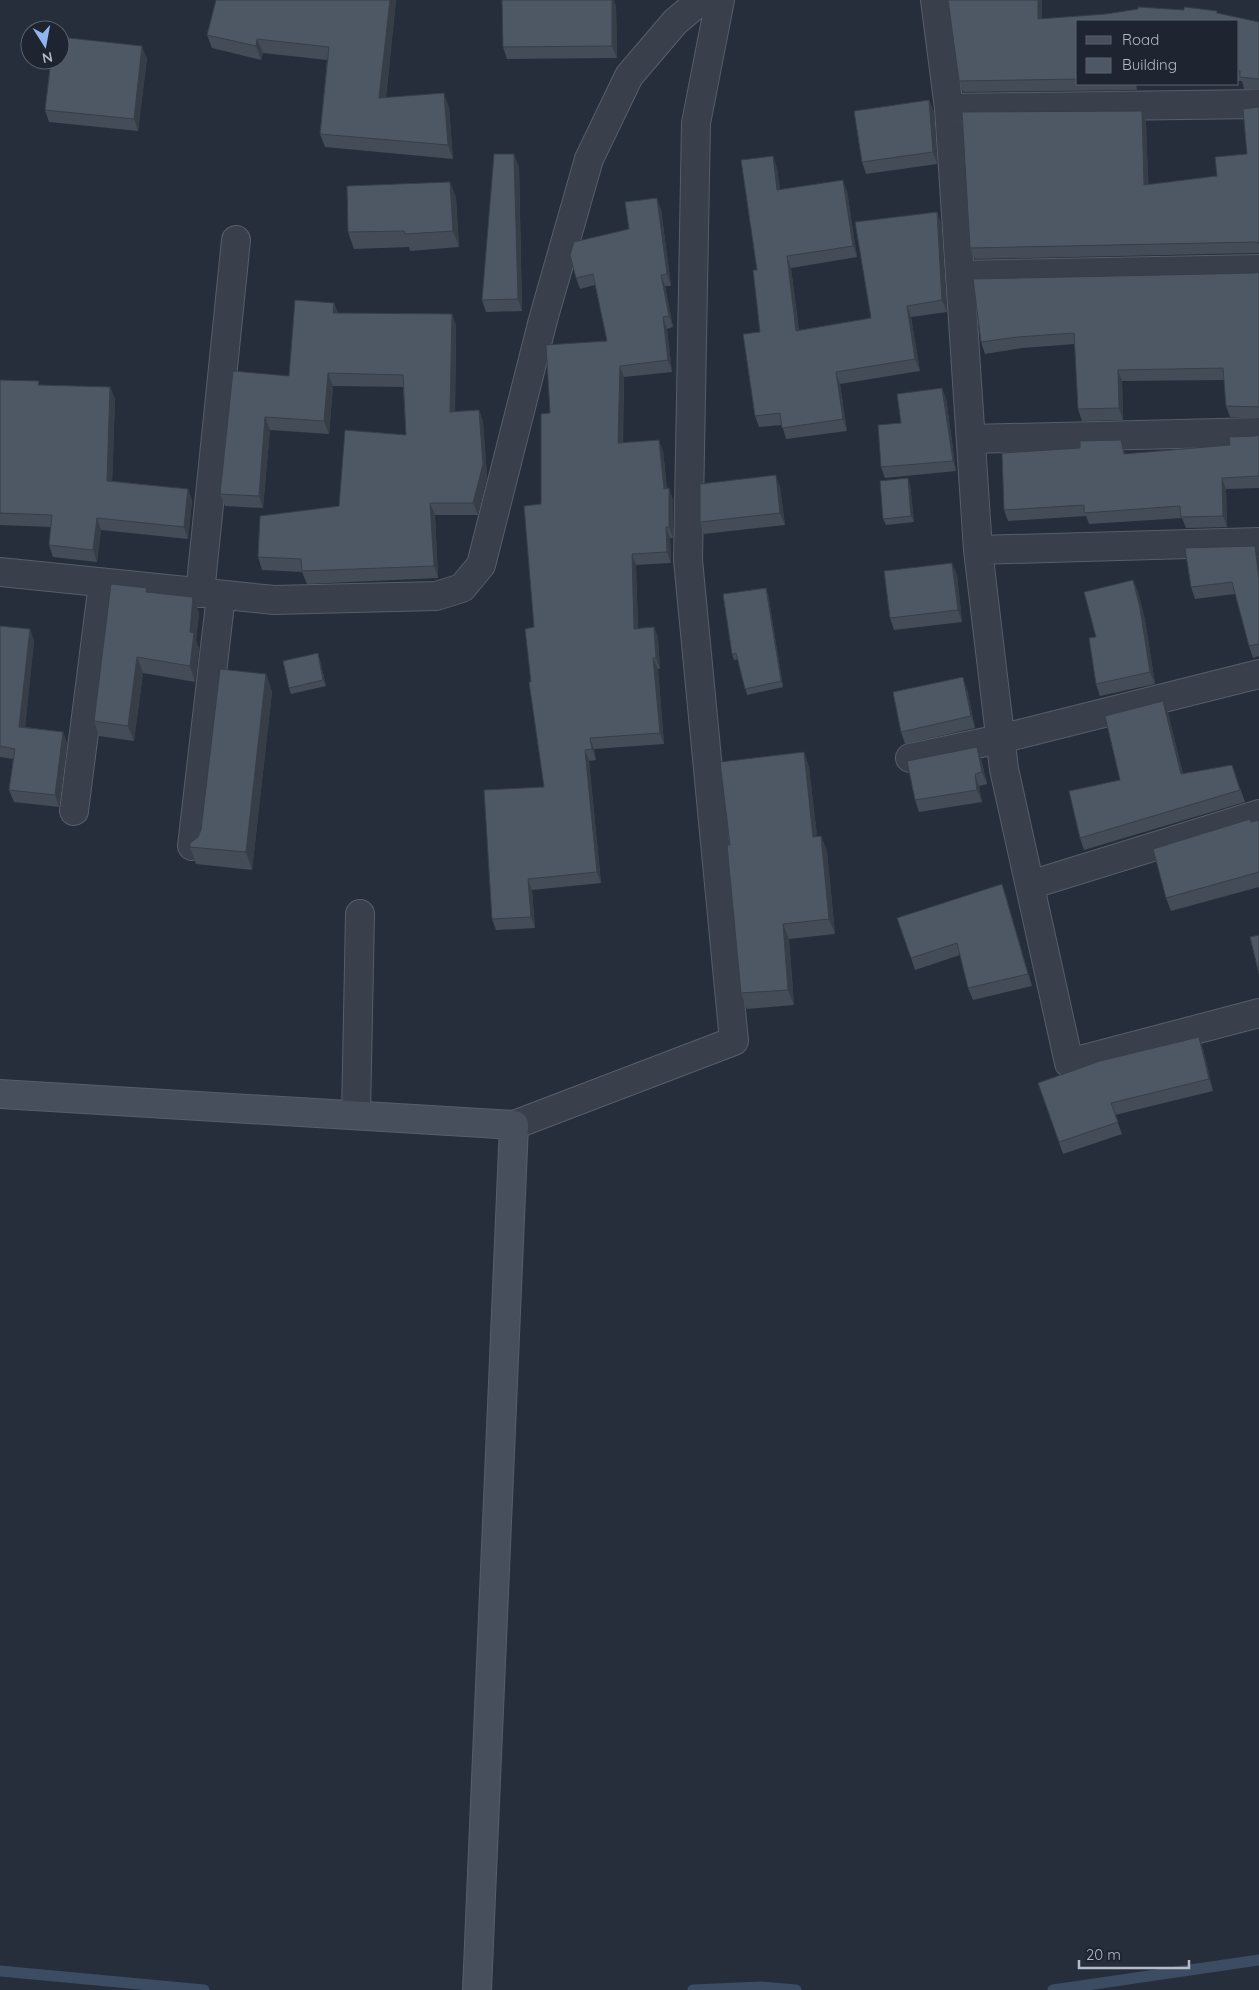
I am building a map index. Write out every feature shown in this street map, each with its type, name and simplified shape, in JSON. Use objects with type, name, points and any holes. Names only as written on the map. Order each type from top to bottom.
[{"type":"street","points":[[0,572],[274,600],[436,596],[462,588],[481,565],[543,320],[589,160],[630,76],[675,22],[700,0]]},
{"type":"street","points":[[0,1094],[514,1125],[734,1041],[688,560],[696,123],[720,0]]},
{"type":"street","points":[[935,0],[949,108],[978,550],[1000,739],[1004,768],[1069,1063],[1259,1013]]},
{"type":"street","points":[[949,108],[1259,104]]},
{"type":"street","points":[[192,846],[236,240]]},
{"type":"street","points":[[960,275],[1259,269]]},
{"type":"street","points":[[971,439],[1259,432]]},
{"type":"street","points":[[978,550],[1259,542]]},
{"type":"street","points":[[74,811],[104,582]]},
{"type":"street","points":[[910,758],[1000,739],[1259,674]]},
{"type":"street","points":[[1030,885],[1259,814]]},
{"type":"street","points":[[356,1115],[360,914]]},
{"type":"street","points":[[478,1990],[514,1125]]},
{"type":"building","points":[[216,0],[390,0],[379,98],[444,93],[448,145],[320,134],[329,47],[257,39],[256,46],[207,35]]},
{"type":"building","points":[[502,0],[612,0],[612,46],[503,47]]},
{"type":"building","points":[[948,0],[1038,0],[1038,19],[1106,14],[1138,9],[1138,7],[1184,10],[1184,7],[1217,11],[1217,13],[1259,22],[1259,79],[1240,77],[1239,20],[1076,20],[1076,79],[959,81]]},
{"type":"building","points":[[70,38],[142,46],[134,119],[45,110],[50,70],[70,70]]},
{"type":"building","points":[[929,100],[933,152],[862,162],[854,111]]},
{"type":"building","points":[[1259,107],[1259,243],[970,248],[962,112],[1142,111],[1144,185],[1217,176],[1215,157],[1247,154],[1243,109]]},
{"type":"building","points":[[494,154],[514,154],[518,299],[482,300]]},
{"type":"building","points":[[773,156],[777,190],[843,180],[853,246],[787,256],[796,331],[871,318],[855,222],[937,212],[942,300],[907,306],[915,359],[836,372],[843,419],[782,428],[780,413],[755,416],[743,334],[760,332],[753,270],[757,270],[741,160]]},
{"type":"building","points":[[450,182],[453,231],[405,234],[404,231],[348,232],[347,186]]},
{"type":"building","points":[[657,198],[667,274],[661,275],[669,316],[663,317],[668,360],[620,366],[618,443],[659,440],[664,489],[669,488],[669,527],[666,527],[667,552],[632,554],[634,629],[654,627],[656,658],[653,658],[660,733],[590,738],[592,749],[585,750],[597,872],[528,879],[531,917],[492,919],[484,790],[544,787],[529,682],[531,682],[525,629],[534,627],[524,506],[541,504],[541,414],[550,413],[546,345],[607,341],[593,274],[576,278],[570,255],[574,242],[629,229],[625,202]]},
{"type":"building","points":[[1259,272],[1259,407],[1226,406],[1223,368],[1118,370],[1119,408],[1078,409],[1074,333],[1017,337],[981,342],[973,279]]},
{"type":"building","points":[[295,300],[334,303],[333,313],[452,314],[450,412],[479,410],[483,464],[473,503],[430,503],[434,566],[302,571],[301,559],[258,557],[260,516],[339,506],[345,430],[406,435],[403,375],[328,373],[324,421],[265,417],[259,496],[220,494],[233,371],[289,376]]},
{"type":"building","points":[[0,380],[39,381],[38,385],[110,387],[107,481],[188,489],[184,527],[97,518],[93,550],[49,545],[52,515],[0,513]]},
{"type":"building","points":[[942,388],[953,461],[881,467],[878,425],[901,423],[897,394]]},
{"type":"building","points":[[1259,435],[1259,476],[1222,478],[1223,516],[1181,517],[1180,506],[1084,513],[1084,505],[1004,510],[1002,453],[1080,448],[1080,441],[1121,440],[1124,454],[1230,445],[1229,437]]},
{"type":"building","points":[[776,475],[780,513],[700,522],[700,484]]},
{"type":"building","points":[[908,478],[911,516],[883,519],[880,481]]},
{"type":"building","points":[[1255,546],[1259,579],[1259,644],[1249,646],[1232,582],[1191,587],[1185,548]]},
{"type":"building","points":[[952,563],[958,610],[890,618],[884,571]]},
{"type":"building","points":[[1133,580],[1140,608],[1150,672],[1096,684],[1089,638],[1096,637],[1084,592]]},
{"type":"building","points":[[111,584],[147,588],[146,592],[193,597],[190,632],[194,633],[190,666],[137,657],[128,726],[94,721]]},
{"type":"building","points":[[766,588],[781,681],[745,689],[736,653],[732,654],[723,594]]},
{"type":"building","points":[[0,626],[30,629],[19,727],[63,732],[55,795],[9,790],[15,749],[0,746]]},
{"type":"building","points":[[318,653],[323,680],[289,688],[283,661]]},
{"type":"building","points":[[220,669],[266,674],[246,852],[190,847],[190,843],[198,837],[201,830]]},
{"type":"building","points":[[963,677],[971,716],[901,732],[893,692]]},
{"type":"building","points":[[1163,701],[1181,774],[1232,765],[1240,790],[1080,838],[1069,791],[1120,780],[1105,716]]},
{"type":"building","points":[[977,747],[982,772],[975,774],[977,790],[915,800],[907,761]]},
{"type":"building","points":[[804,752],[813,837],[821,836],[829,919],[783,924],[788,990],[741,993],[727,845],[730,845],[720,762]]},
{"type":"building","points":[[1250,819],[1251,822],[1259,820],[1259,872],[1166,898],[1153,849]]},
{"type":"building","points":[[1002,884],[1028,974],[968,988],[957,943],[911,958],[897,918]]},
{"type":"building","points":[[1259,935],[1259,974],[1250,937]]},
{"type":"building","points":[[1199,1037],[1209,1079],[1111,1103],[1118,1122],[1059,1142],[1038,1083],[1100,1061]]},
{"type":"waterway","points":[[1053,1990],[1259,1960]]},
{"type":"waterway","points":[[0,1971],[204,1990]]},
{"type":"waterway","points":[[693,1990],[761,1987],[796,1990]]}]
